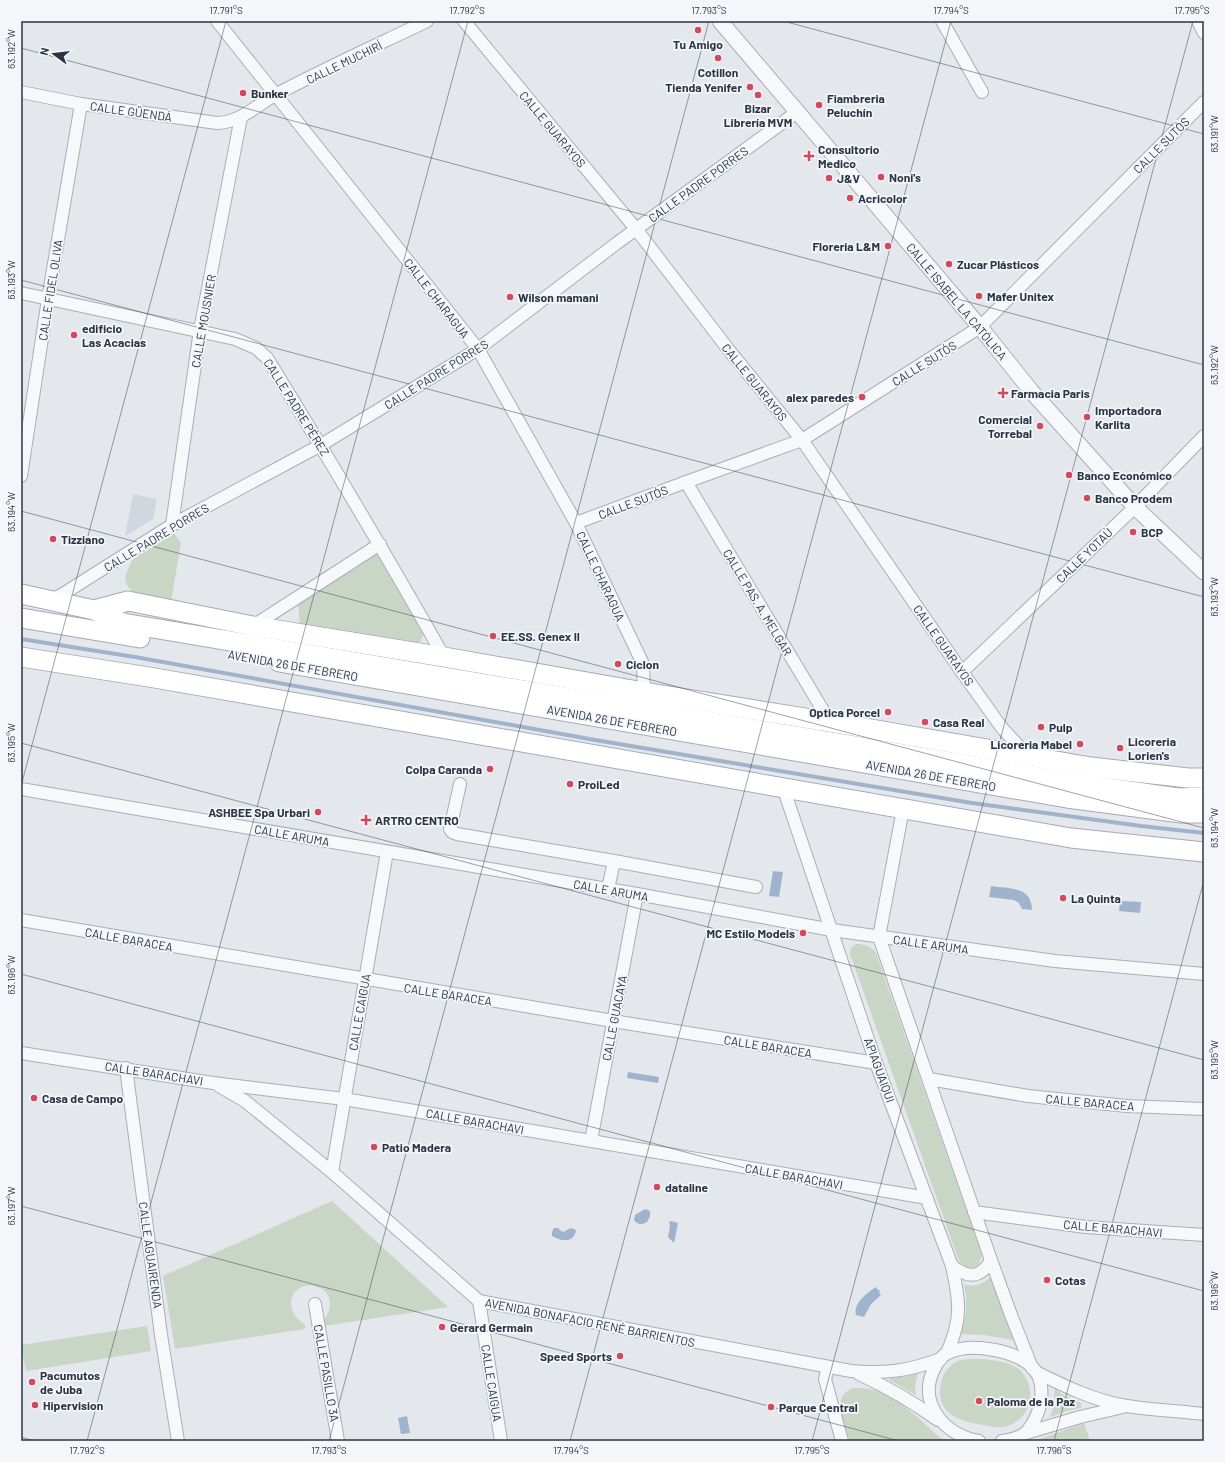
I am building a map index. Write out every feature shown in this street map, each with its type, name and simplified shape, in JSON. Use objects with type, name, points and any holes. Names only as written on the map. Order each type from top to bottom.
[{"type":"main road","name":"AVENIDA 26 DE FEBRERO","points":[[21,594],[94,610],[123,623],[1087,785],[1178,798],[1204,797]]},
{"type":"main road","name":"AVENIDA 26 DE FEBRERO","points":[[94,610],[128,601],[286,632],[830,722],[1028,757],[1091,767],[1188,778],[1204,778]]},
{"type":"main road","name":"AVENIDA 26 DE FEBRERO","points":[[21,618],[1067,798],[1181,813],[1204,813]]},
{"type":"main road","points":[[286,632],[336,658]]},
{"type":"main road","points":[[21,657],[149,677],[1071,838],[1204,852]]},
{"type":"main road","points":[[744,708],[793,735]]},
{"type":"street","name":"CALLE CHARAGUA","points":[[217,21],[478,349],[576,523],[643,664],[644,692]]},
{"type":"street","name":"CALLE MUCHIRÍ","points":[[241,117],[276,95],[428,21]]},
{"type":"street","name":"CALLE GUARAYOS","points":[[464,21],[636,229],[728,350],[802,440],[962,672],[1002,728],[1028,757]]},
{"type":"street","name":"CALLE ISABEL LA CATÓLICA","points":[[720,21],[980,328],[1032,392],[1135,507],[1204,572]]},
{"type":"street","points":[[942,21],[982,92]]},
{"type":"street","points":[[1198,21],[1204,33]]},
{"type":"street","name":"CALLE GÜENDÁ","points":[[21,92],[81,104],[217,123],[229,123],[241,117]]},
{"type":"street","name":"CALLE SUTÓS","points":[[576,523],[802,440],[980,328],[1204,102]]},
{"type":"street","name":"CALLE FIDEL OLIVA","points":[[21,476],[48,299],[81,104]]},
{"type":"street","name":"CALLE PADRE PORRES","points":[[51,600],[63,594],[172,525],[322,445],[478,349],[636,229],[797,112]]},
{"type":"street","name":"CALLE MOUSNIER","points":[[172,525],[200,330],[241,117]]},
{"type":"street","name":"CALLE PADRE PÉREZ","points":[[21,293],[200,330],[235,339],[256,348],[267,358],[322,445],[444,657]]},
{"type":"street","name":"CALLE YOTAÚ","points":[[962,672],[1135,507],[1204,436]]},
{"type":"street","name":"CALLE PAS. A. MELGAR","points":[[686,482],[830,722]]},
{"type":"street","points":[[253,626],[380,544]]},
{"type":"street","points":[[460,784],[450,829],[452,832],[756,887]]},
{"type":"street","name":"APIAGUAIQUI","points":[[783,787],[876,1063],[952,1266],[958,1292],[958,1316],[955,1335],[944,1356],[934,1369],[929,1385],[930,1401],[936,1414],[944,1424]]},
{"type":"street","name":"CALLE ARUMA","points":[[21,789],[637,894],[832,930],[1054,961],[1204,974]]},
{"type":"street","points":[[904,809],[879,937],[930,1079],[991,1260],[1011,1315],[1040,1386],[1041,1400],[1037,1416],[1026,1433]]},
{"type":"street","name":"CALLE CAIGUA","points":[[332,1172],[387,852]]},
{"type":"street","points":[[608,889],[614,861]]},
{"type":"street","name":"CALLE GUACAYA","points":[[591,1141],[637,894]]},
{"type":"street","name":"CALLE BARACEA","points":[[21,920],[365,980],[876,1063]]},
{"type":"street","name":"CALLE BARACHAVI","points":[[21,1053],[126,1068],[213,1083],[344,1099],[927,1198]]},
{"type":"street","name":"CALLE AGUAIRENDA","points":[[126,1068],[161,1335],[178,1441]]},
{"type":"street","name":"CALLE BARACEA","points":[[930,1079],[1028,1096],[1127,1106],[1204,1109]]},
{"type":"street","name":"AVENIDA BONAFACIO RENÉ BARRIENTOS","points":[[213,1083],[245,1101],[332,1172],[480,1301],[851,1371],[874,1373],[919,1367],[961,1349],[977,1348],[995,1351],[1022,1359],[1034,1370]]},
{"type":"street","name":"CALLE BARACHAVI","points":[[974,1212],[1086,1227],[1204,1235]]},
{"type":"street","points":[[952,1266],[959,1272],[966,1275],[974,1275],[982,1272],[991,1260]]},
{"type":"street","name":"CALLE CAIGUA","points":[[480,1301],[501,1441]]},
{"type":"street","name":"CALLE PASILLO 3A","points":[[315,1304],[338,1441]]},
{"type":"street","points":[[828,1367],[825,1379],[842,1441]]},
{"type":"street","points":[[1034,1370],[1065,1386],[1126,1406],[1204,1414]]},
{"type":"street","name":"AVENIDA BONAFACIO RENÉ BARRIENTOS","points":[[851,1371],[884,1386],[909,1400],[954,1432],[968,1439],[979,1441]]},
{"type":"street","points":[[1002,1441],[1010,1440],[1026,1433],[1066,1420],[1126,1406]]},
{"type":"shaded area","points":[[133,494],[157,499],[153,519],[125,536]]},
{"type":"green space","points":[[174,533],[181,543],[171,602],[136,594],[128,587],[125,580],[132,560]]},
{"type":"green space","points":[[376,551],[422,629],[423,635],[419,644],[300,626],[298,601]]},
{"type":"green space","points":[[856,944],[867,946],[876,953],[982,1255],[979,1265],[971,1267],[966,1266],[959,1261],[850,954],[851,948]]},
{"type":"green space","points":[[332,1201],[448,1307],[324,1326],[323,1322],[329,1309],[329,1299],[325,1292],[318,1287],[309,1285],[301,1287],[294,1293],[291,1302],[293,1313],[305,1325],[305,1329],[175,1349],[163,1276]]},
{"type":"green space","points":[[991,1277],[1013,1340],[984,1335],[960,1334],[966,1309],[964,1284],[972,1286],[978,1285]]},
{"type":"green space","points":[[147,1326],[151,1351],[26,1371],[21,1345]]},
{"type":"green space","points":[[965,1359],[1000,1362],[1016,1367],[1020,1370],[1028,1382],[1030,1389],[1029,1404],[1023,1416],[1018,1421],[1004,1427],[973,1423],[955,1417],[944,1407],[940,1390],[942,1379],[946,1371],[950,1366],[958,1361]]},
{"type":"green space","points":[[918,1373],[915,1386],[916,1395],[889,1380],[891,1378]]},
{"type":"green space","points":[[854,1388],[878,1391],[888,1396],[907,1409],[940,1438],[947,1441],[850,1441],[842,1419],[840,1404],[842,1397],[846,1392]]},
{"type":"green space","points":[[1055,1389],[1063,1395],[1081,1403],[1081,1408],[1050,1417],[1053,1409]]},
{"type":"green space","points":[[1084,1423],[1090,1441],[1034,1441]]},
{"type":"water","points":[[773,871],[783,872],[779,897],[769,896]]},
{"type":"water","points":[[991,886],[1018,890],[1024,893],[1031,902],[1032,910],[1022,909],[1019,903],[1014,900],[989,897]]},
{"type":"water","points":[[1120,901],[1141,902],[1140,913],[1119,911]]},
{"type":"water","points":[[628,1072],[659,1077],[658,1083],[627,1078]]},
{"type":"water","points":[[645,1209],[650,1211],[650,1216],[647,1222],[638,1224],[634,1220],[635,1215]]},
{"type":"water","points":[[671,1221],[678,1223],[674,1243],[668,1237],[670,1226],[669,1222]]},
{"type":"water","points":[[554,1228],[558,1228],[563,1232],[571,1228],[576,1230],[573,1237],[563,1240],[552,1236]]},
{"type":"water","points":[[876,1287],[880,1291],[879,1293],[881,1295],[871,1304],[864,1317],[856,1315],[859,1302],[865,1295]]},
{"type":"water","points":[[407,1416],[410,1433],[401,1434],[398,1418]]},
{"type":"waterway","points":[[21,639],[135,657],[595,740],[972,803],[1204,833]]},
{"type":"place","name":"Tu Amigo","points":[[698,30]]},
{"type":"place","name":"Cotillon","points":[[718,58]]},
{"type":"place","name":"Tienda Yenifer","points":[[750,87]]},
{"type":"place","name":"Bunker","points":[[243,93]]},
{"type":"place","name":"Bizar Librería MVM","points":[[758,95]]},
{"type":"place","name":"Fiambreria Peluchín","points":[[819,105]]},
{"type":"place","name":"Consultorio Medico","points":[[809,156]]},
{"type":"place","name":"Noni's","points":[[881,177]]},
{"type":"place","name":"J&V","points":[[829,178]]},
{"type":"place","name":"Acricolor","points":[[850,198]]},
{"type":"place","name":"Floreria L&M","points":[[888,246]]},
{"type":"place","name":"Zucar Plásticos","points":[[949,264]]},
{"type":"place","name":"Mafer Unitex","points":[[979,296]]},
{"type":"place","name":"Wilson mamani","points":[[510,297]]},
{"type":"place","name":"edificio Las Acacias","points":[[74,335]]},
{"type":"place","name":"Farmacia Paris","points":[[1003,393]]},
{"type":"place","name":"alex paredes","points":[[862,397]]},
{"type":"place","name":"Importadora Karlita","points":[[1087,417]]},
{"type":"place","name":"Comercial Torrebal","points":[[1040,426]]},
{"type":"place","name":"Banco Económico","points":[[1069,475]]},
{"type":"place","name":"Banco Prodem","points":[[1087,498]]},
{"type":"place","name":"BCP","points":[[1133,532]]},
{"type":"place","name":"Tizziano","points":[[53,539]]},
{"type":"place","name":"EE.SS. Genex II","points":[[493,636]]},
{"type":"place","name":"Ciclon","points":[[618,664]]},
{"type":"place","name":"Optica Porcel","points":[[888,712]]},
{"type":"place","name":"Casa Real","points":[[925,722]]},
{"type":"place","name":"Pulp","points":[[1041,727]]},
{"type":"place","name":"Licoreria Mabel","points":[[1080,744]]},
{"type":"place","name":"Licoreria Lorien's","points":[[1120,748]]},
{"type":"place","name":"Colpa Caranda","points":[[490,769]]},
{"type":"place","name":"ProiLed","points":[[570,784]]},
{"type":"place","name":"ASHBEE Spa Urbari","points":[[318,812]]},
{"type":"place","name":"ARTRO CENTRO","points":[[366,820]]},
{"type":"place","name":"La Quinta","points":[[1063,898]]},
{"type":"place","name":"MC Estilo Models","points":[[803,933]]},
{"type":"place","name":"Casa de Campo","points":[[34,1098]]},
{"type":"place","name":"Patio Madera","points":[[374,1147]]},
{"type":"place","name":"dataline","points":[[657,1187]]},
{"type":"place","name":"Cotas","points":[[1047,1280]]},
{"type":"place","name":"Gerard Germain","points":[[442,1327]]},
{"type":"place","name":"Speed Sports","points":[[620,1356]]},
{"type":"place","name":"Pacumutos de Juba","points":[[32,1382]]},
{"type":"place","name":"Paloma de la Paz","points":[[979,1401]]},
{"type":"place","name":"Hipervision","points":[[35,1405]]},
{"type":"place","name":"Parque Central","points":[[771,1407]]}]
